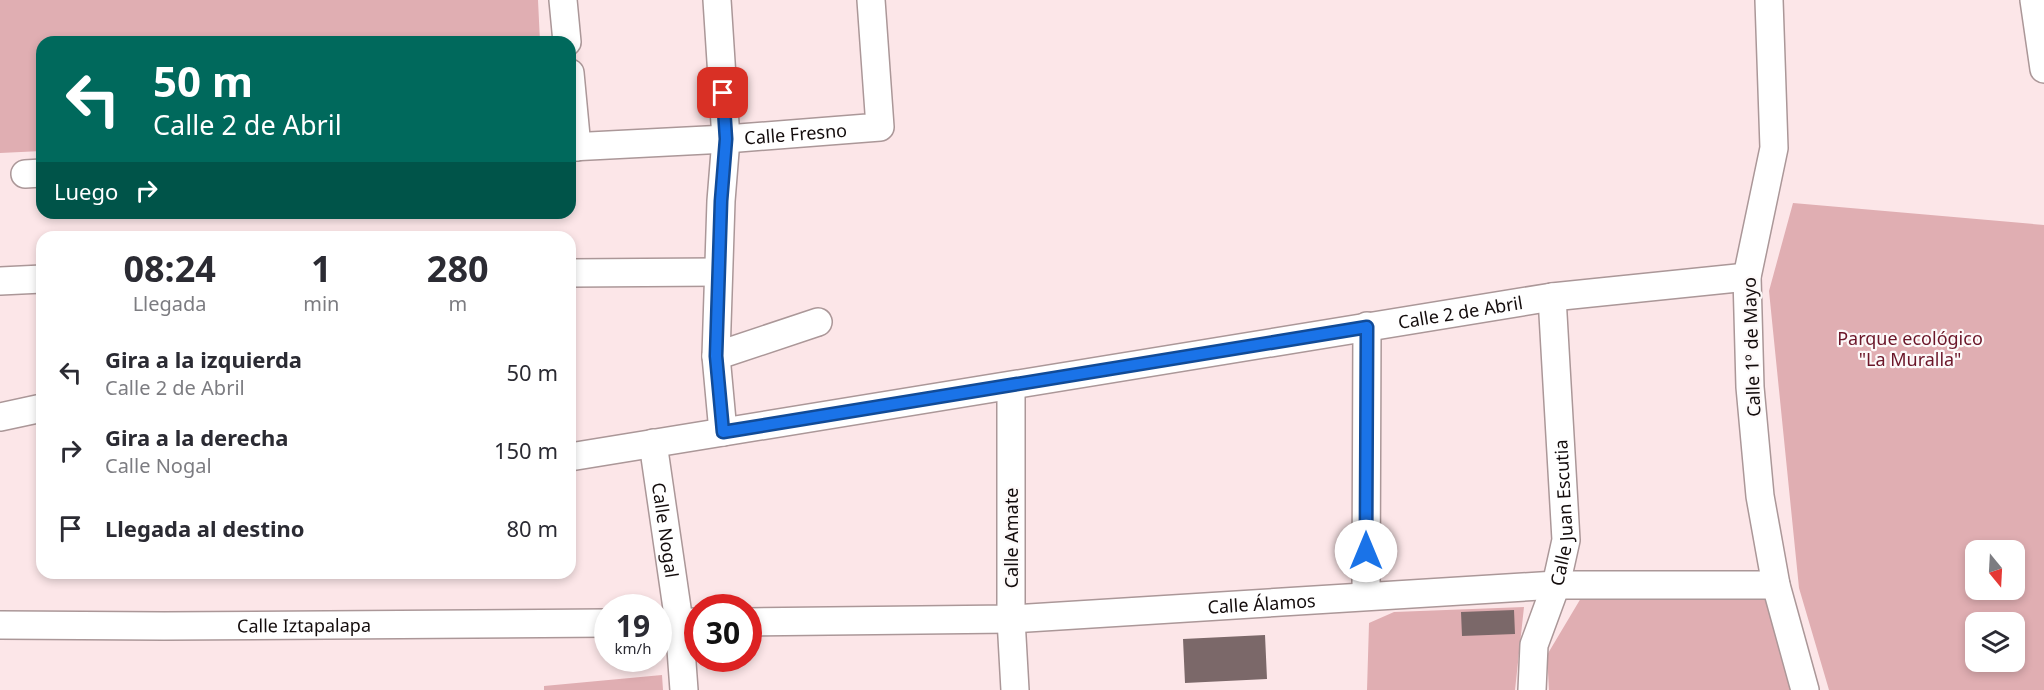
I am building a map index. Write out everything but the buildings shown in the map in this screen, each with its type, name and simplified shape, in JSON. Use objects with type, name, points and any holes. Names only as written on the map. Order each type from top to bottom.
[{"type":"street","points":[[563,0],[566,36]]},
{"type":"street","points":[[717,0],[726,139],[718,272],[716,356],[723,432]]},
{"type":"street","name":"Calle Fresno","points":[[576,147],[726,139],[879,127],[871,0]]},
{"type":"street","name":"Calle 1º de Mayo","points":[[1769,0],[1774,148],[1747,277],[1750,387],[1759,485],[1776,585],[1805,690]]},
{"type":"street","points":[[2034,0],[2044,69]]},
{"type":"street","points":[[576,273],[718,272]]},
{"type":"street","name":"Calle 2 de Abril","points":[[576,456],[1552,297],[1747,277]]},
{"type":"street","points":[[0,281],[36,279]]},
{"type":"street","name":"Calle Juan Escutia","points":[[1532,690],[1534,645],[1556,585],[1566,540],[1552,297]]},
{"type":"street","points":[[716,356],[818,322]]},
{"type":"street","points":[[1366,596],[1367,327]]},
{"type":"street","name":"Calle Amate","points":[[1011,386],[1011,619],[1015,690]]},
{"type":"street","points":[[0,417],[36,409]]},
{"type":"street","name":"Calle Nogal","points":[[653,443],[678,622],[684,690]]},
{"type":"street","name":"Calle Álamos","points":[[762,622],[1011,619],[1556,585],[1776,585]]},
{"type":"street","name":"Calle Iztapalapa","points":[[0,625],[594,623]]},
{"type":"green space","points":[[0,0],[538,0],[540,36],[36,36],[36,151],[0,153]]},
{"type":"green space","name":"Parque ecológico \"La Muralla\"","points":[[1793,203],[2044,225],[2044,690],[1829,690],[1799,588],[1769,291]]},
{"type":"green space","points":[[1765,594],[1791,690],[1549,690],[1547,655],[1581,598]]},
{"type":"green space","points":[[1524,607],[1515,690],[1367,690],[1369,623],[1394,612]]},
{"type":"green space","points":[[662,675],[663,690],[544,690],[544,686]]},
{"type":"route","points":[[723,93],[726,139],[721,201],[716,356],[723,432],[1367,327],[1366,551]]}]
